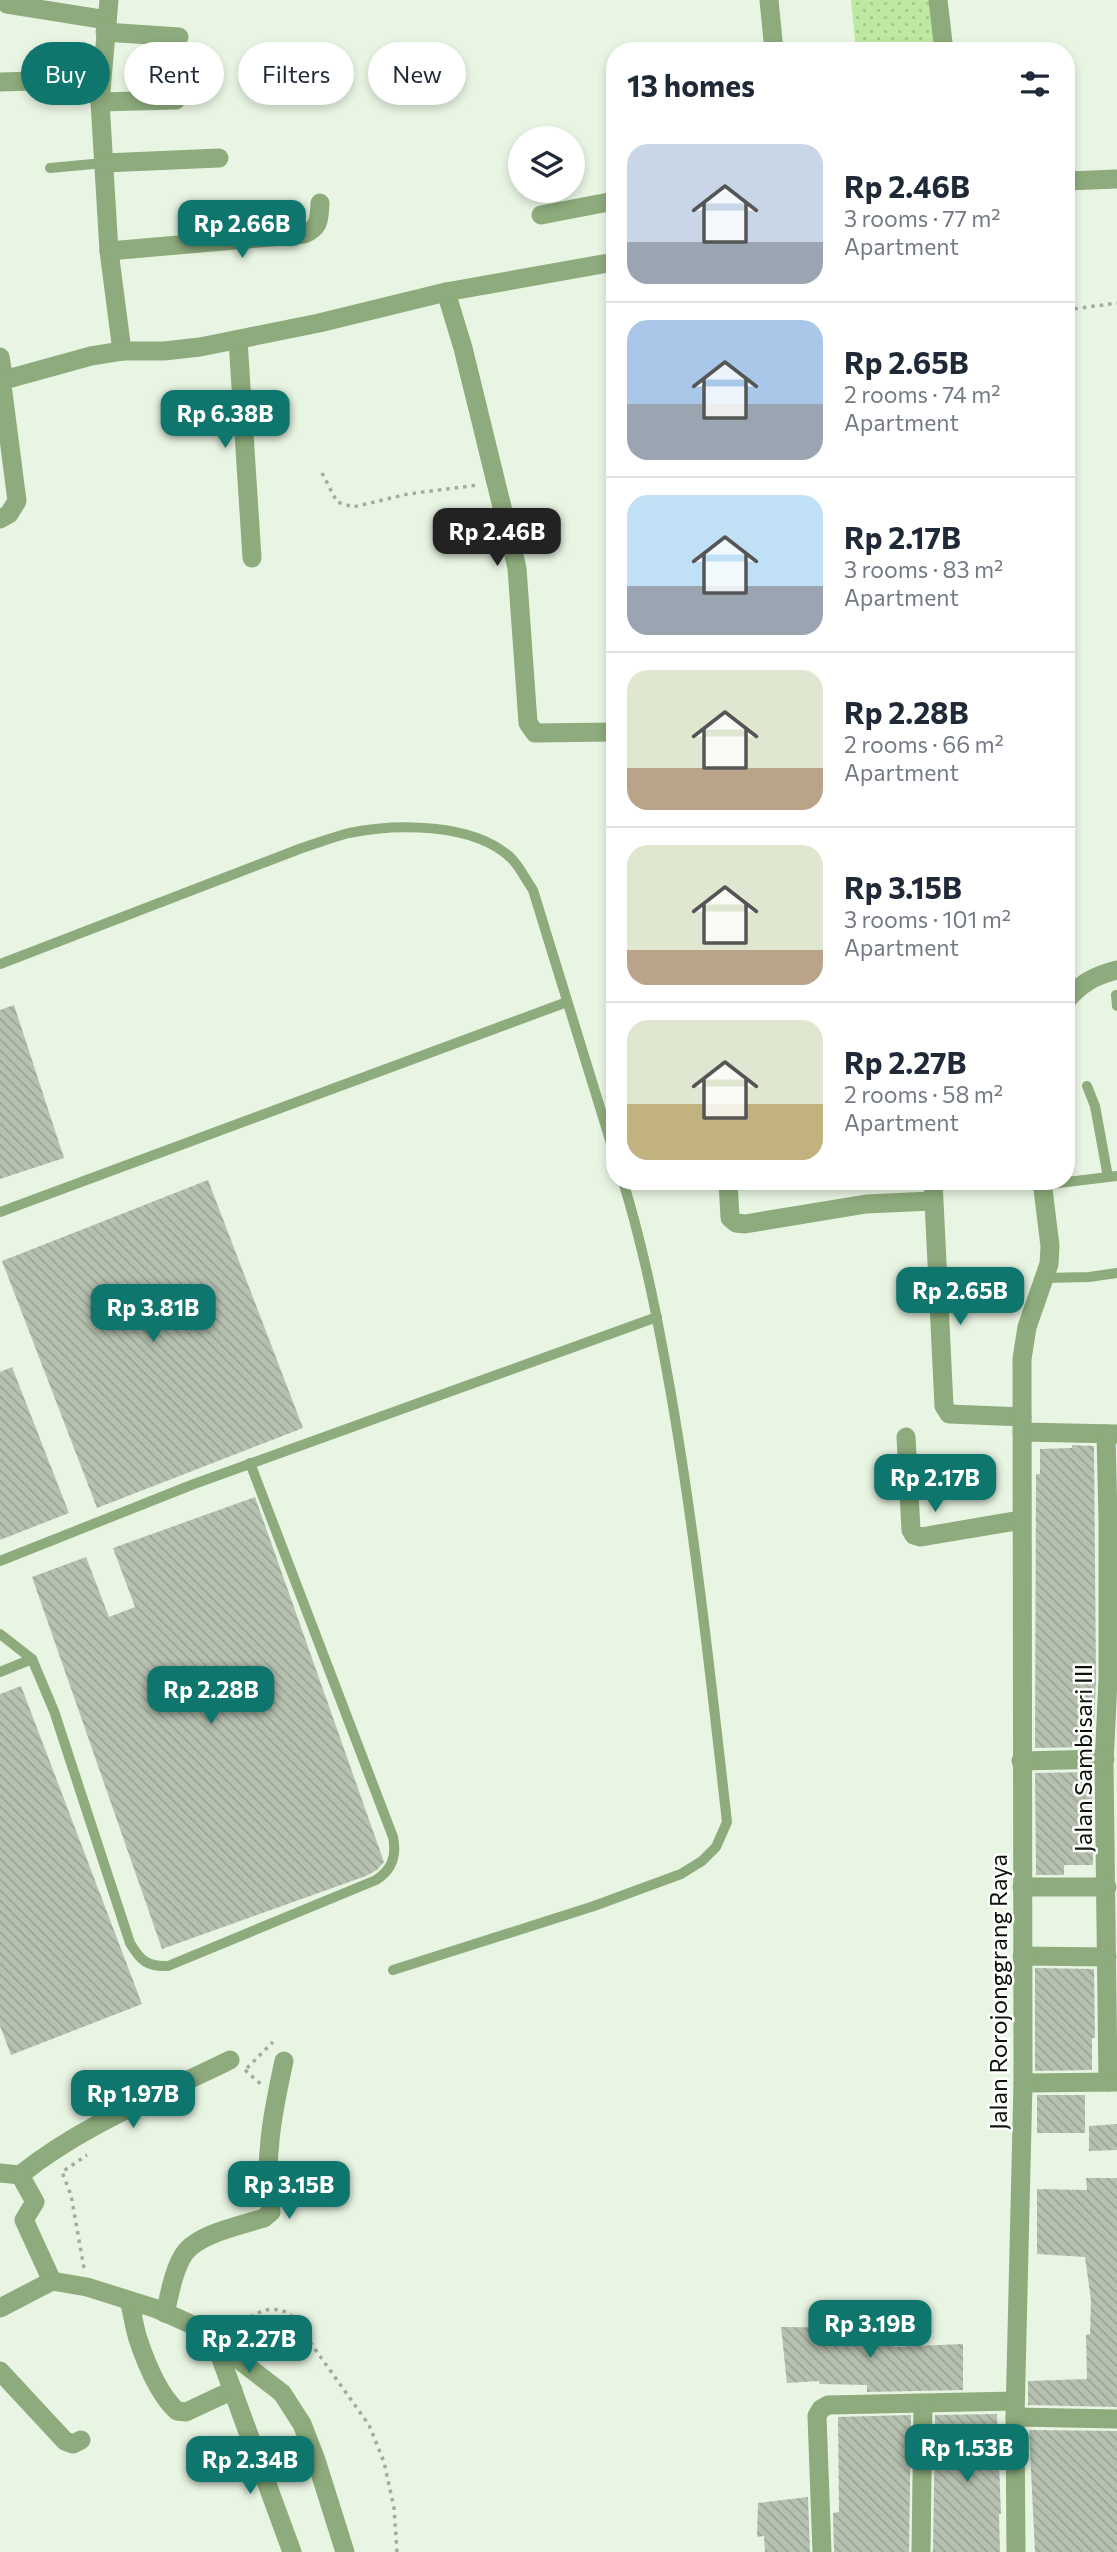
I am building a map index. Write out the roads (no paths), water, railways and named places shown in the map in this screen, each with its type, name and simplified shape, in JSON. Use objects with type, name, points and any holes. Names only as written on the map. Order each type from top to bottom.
[{"type":"street","points":[[4,0],[7,4],[107,17],[179,37]]},
{"type":"street","points":[[769,0],[773,42]]},
{"type":"street","points":[[938,0],[943,42]]},
{"type":"street","points":[[105,42],[107,17]]},
{"type":"street","points":[[0,82],[21,81]]},
{"type":"street","points":[[100,105],[109,251],[122,351]]},
{"type":"street","points":[[104,163],[219,158]]},
{"type":"street","points":[[1075,180],[1117,178]]},
{"type":"street","points":[[109,251],[303,234],[318,225],[320,203]]},
{"type":"street","points":[[541,215],[606,203]]},
{"type":"street","points":[[4,380],[91,356],[122,351],[164,351],[238,340],[446,292],[606,263]]},
{"type":"street","points":[[446,292],[517,568],[528,723],[535,733],[606,732]]},
{"type":"street","points":[[238,340],[252,558]]},
{"type":"street","points":[[0,357],[16,501],[9,514],[0,519]]},
{"type":"street","points":[[1075,990],[1096,976],[1117,970]]},
{"type":"street","points":[[728,1190],[730,1218],[736,1223],[745,1224],[932,1191],[944,1406],[949,1414],[1111,1434]]},
{"type":"street","name":"Jalan Rorojonggrang Raya","points":[[1016,2552],[1015,2409],[1023,2083],[1023,1340],[1049,1264],[1050,1245],[1043,1190]]},
{"type":"street","name":"Jalan Sambisari III","points":[[1111,1434],[1113,1520],[1109,1762],[1112,1849],[1107,1887],[1112,1923],[1107,1957],[1112,2003],[1113,2082]]},
{"type":"street","points":[[906,1437],[911,1530],[914,1535],[921,1537],[1021,1520]]},
{"type":"street","points":[[1021,1762],[1109,1762]]},
{"type":"street","points":[[1022,1887],[1107,1887]]},
{"type":"street","points":[[1022,1956],[1107,1957]]},
{"type":"street","points":[[165,2313],[185,2251],[209,2235],[264,2218],[271,2212],[268,2157],[272,2112],[284,2061]]},
{"type":"street","points":[[52,2281],[24,2220],[35,2202],[10,2174],[76,2136],[232,2068]]},
{"type":"street","points":[[1023,2083],[1113,2082]]},
{"type":"street","points":[[0,2308],[52,2281],[87,2287],[195,2326],[282,2393],[302,2424],[345,2552]]},
{"type":"street","points":[[129,2301],[137,2336],[148,2364],[167,2402],[177,2411],[186,2412],[236,2397],[268,2382]]},
{"type":"street","points":[[213,2341],[292,2552]]},
{"type":"street","points":[[0,2371],[65,2441],[73,2444],[81,2440]]},
{"type":"street","points":[[921,2552],[923,2403]]},
{"type":"street","points":[[822,2552],[817,2416],[821,2409],[828,2406],[923,2403],[1117,2419]]},
{"type":"lane","points":[[50,167],[104,163]]},
{"type":"lane","points":[[0,964],[302,848],[349,833],[401,828],[437,829],[476,836],[511,858],[533,890],[606,1127]]},
{"type":"lane","points":[[0,1212],[567,1002]]},
{"type":"lane","points":[[1075,1180],[1112,1176],[1096,1106],[1087,1086]]},
{"type":"lane","points":[[393,1970],[594,1906],[681,1874],[702,1861],[716,1847],[726,1822],[685,1476],[657,1317],[639,1234],[626,1190]]},
{"type":"lane","points":[[1045,1278],[1117,1273]]},
{"type":"lane","points":[[0,1560],[250,1463],[657,1317]]},
{"type":"lane","points":[[0,1634],[32,1659],[54,1711],[130,1943],[137,1957],[145,1963],[168,1966],[366,1885],[386,1873],[394,1853],[393,1838],[250,1463]]},
{"type":"lane","points":[[0,1672],[32,1659]]}]
